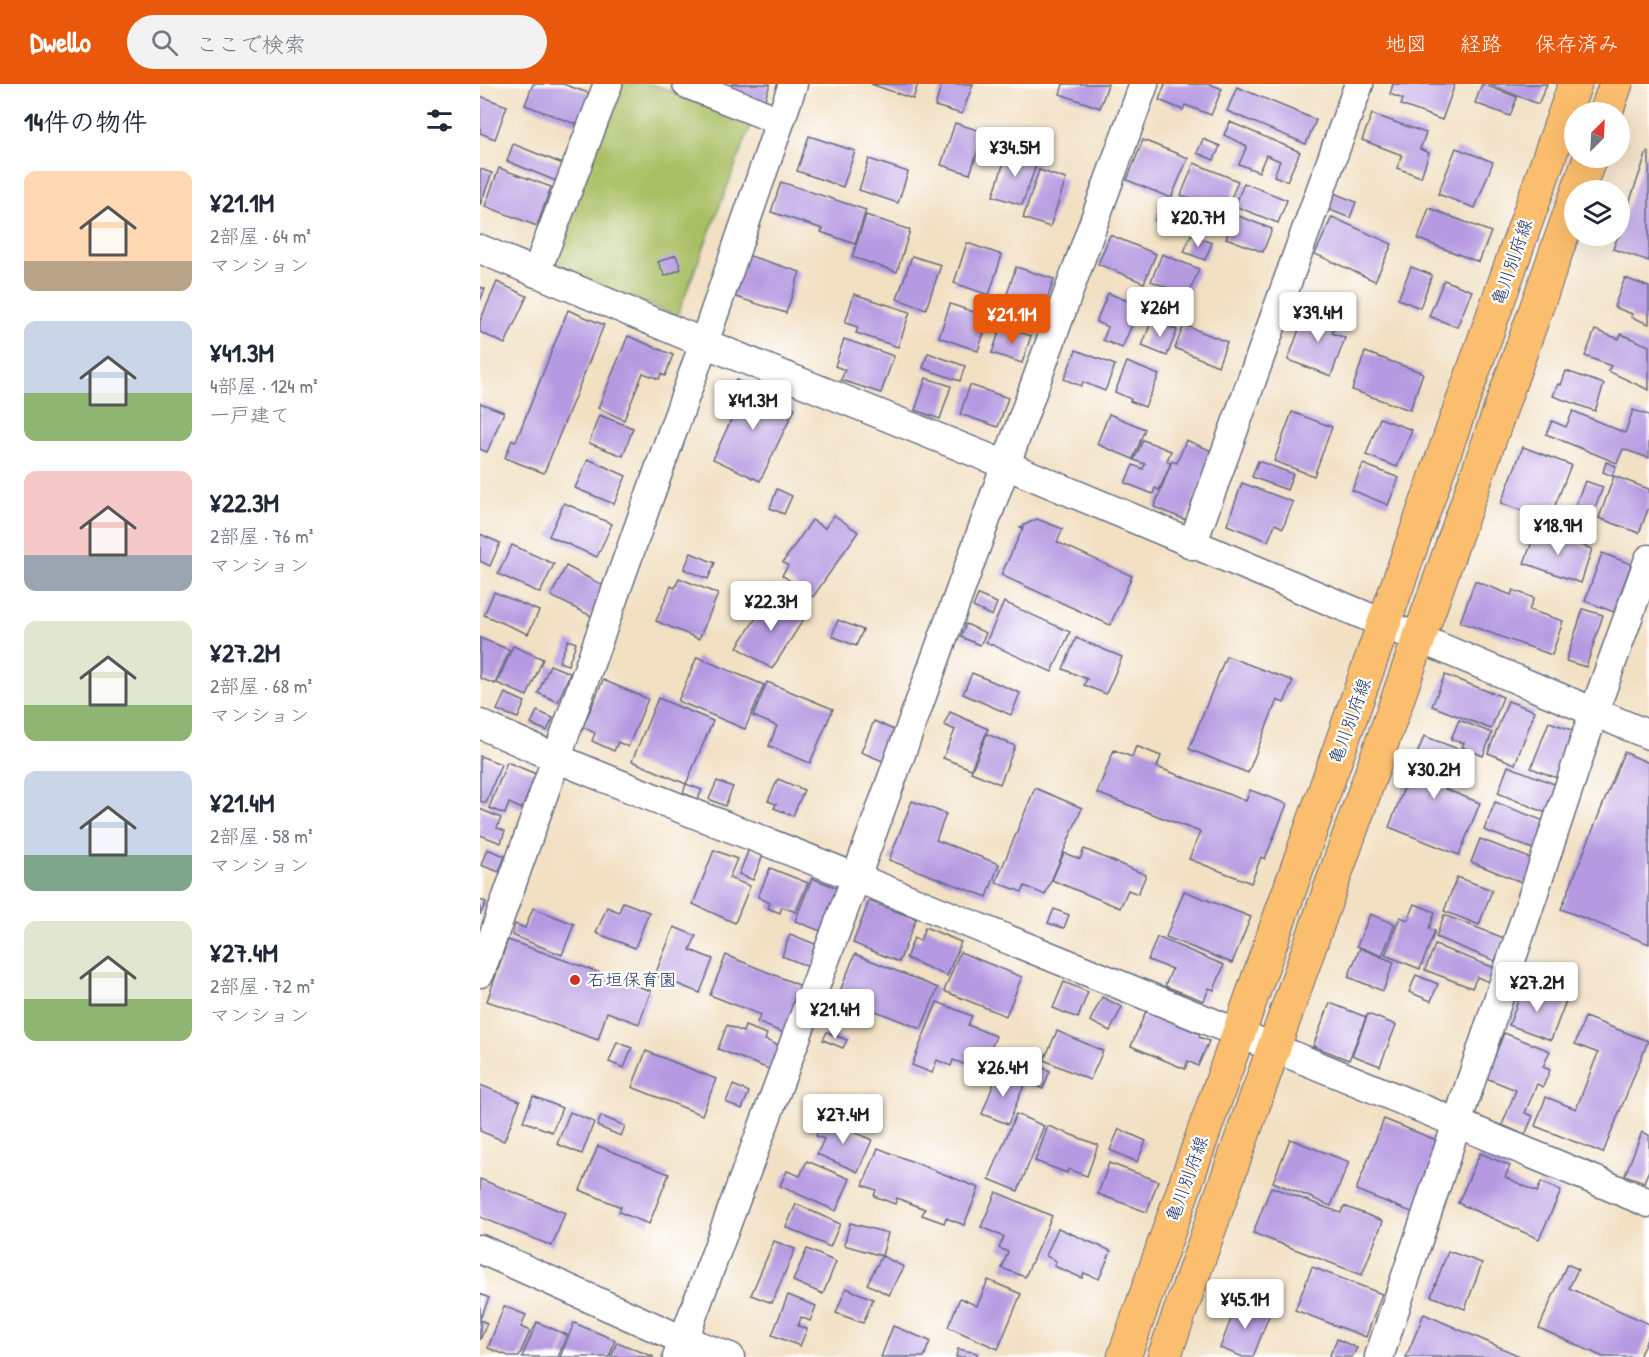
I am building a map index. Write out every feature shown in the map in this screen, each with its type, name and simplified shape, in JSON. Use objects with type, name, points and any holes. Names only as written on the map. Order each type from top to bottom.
[{"type":"main road","name":"亀川別府線","points":[[1124,1357],[1575,84]]},
{"type":"main road","points":[[1610,102],[1616,84]]},
{"type":"main road","name":"亀川別府線","points":[[1164,1357],[1564,230]]},
{"type":"street","points":[[536,273],[608,84]]},
{"type":"street","points":[[687,84],[780,121]]},
{"type":"street","points":[[480,973],[704,343],[793,84]]},
{"type":"street","points":[[680,1348],[856,878],[1143,84]]},
{"type":"street","points":[[1192,545],[1359,84]]},
{"type":"street","points":[[480,249],[704,343],[1006,465],[1649,735]]},
{"type":"street","points":[[1379,1357],[1594,712],[1649,559]]},
{"type":"street","points":[[480,724],[557,759],[1274,1047],[1649,1203]]},
{"type":"street","points":[[480,1250],[680,1348],[730,1357]]},
{"type":"green space","points":[[617,84],[653,84],[752,123],[677,316],[546,264]]},
{"type":"building","points":[[533,84],[563,84],[597,96],[585,126],[525,105]]},
{"type":"building","points":[[732,84],[770,84],[764,102],[730,91]]},
{"type":"building","points":[[871,84],[918,84],[913,99]]},
{"type":"building","points":[[942,84],[973,84],[962,114],[935,106]]},
{"type":"building","points":[[1063,84],[1108,84],[1100,108],[1060,94]]},
{"type":"building","points":[[1165,84],[1210,84],[1222,89],[1211,115],[1185,105],[1183,110],[1159,100]]},
{"type":"building","points":[[1393,84],[1455,84],[1442,120],[1401,105],[1403,99],[1390,94]]},
{"type":"building","points":[[1482,84],[1517,97],[1510,116],[1475,103]]},
{"type":"building","points":[[1489,84],[1547,84],[1538,104]]},
{"type":"building","points":[[1237,87],[1316,120],[1306,144],[1227,111]]},
{"type":"building","points":[[480,96],[507,106],[495,139],[480,133]]},
{"type":"building","points":[[1372,114],[1426,133],[1420,149],[1429,153],[1421,177],[1397,168],[1402,155],[1362,140]]},
{"type":"building","points":[[1230,122],[1300,152],[1287,181],[1274,176],[1280,161],[1266,155],[1259,172],[1239,164],[1247,146],[1224,135]]},
{"type":"building","points":[[955,123],[984,132],[970,174],[941,165]]},
{"type":"building","points":[[809,136],[855,151],[843,187],[797,171]]},
{"type":"building","points":[[1203,139],[1220,146],[1214,160],[1197,153]]},
{"type":"building","points":[[1143,140],[1188,158],[1171,198],[1127,180]]},
{"type":"building","points":[[513,144],[563,164],[556,181],[507,161]]},
{"type":"building","points":[[1456,148],[1493,162],[1475,208],[1438,194]]},
{"type":"building","points":[[1008,150],[1038,160],[1022,205],[993,196]]},
{"type":"building","points":[[1647,152],[1649,153],[1649,261],[1613,249],[1614,246],[1630,246],[1630,200]]},
{"type":"building","points":[[869,159],[908,172],[898,203],[859,190]]},
{"type":"building","points":[[1194,163],[1238,181],[1225,213],[1181,195]]},
{"type":"building","points":[[499,168],[551,187],[537,226],[485,206]]},
{"type":"building","points":[[480,169],[492,173],[480,205]]},
{"type":"building","points":[[1039,170],[1066,179],[1050,227],[1023,218]]},
{"type":"building","points":[[781,182],[866,210],[855,244],[821,232],[823,229],[771,212]]},
{"type":"building","points":[[1244,183],[1287,200],[1278,223],[1235,206]]},
{"type":"building","points":[[1331,192],[1356,202],[1350,218],[1325,208]]},
{"type":"building","points":[[1162,204],[1189,214],[1182,231],[1155,220]]},
{"type":"building","points":[[1429,208],[1491,232],[1479,262],[1418,239]]},
{"type":"building","points":[[866,215],[910,230],[897,272],[852,257]]},
{"type":"building","points":[[1236,215],[1272,229],[1263,252],[1226,238]]},
{"type":"building","points":[[1332,217],[1392,244],[1375,281],[1315,254]]},
{"type":"building","points":[[1110,235],[1156,254],[1144,283],[1098,264]]},
{"type":"building","points":[[1191,235],[1212,243],[1205,260],[1184,252]]},
{"type":"building","points":[[967,243],[1002,255],[989,295],[954,283]]},
{"type":"building","points":[[744,254],[800,272],[786,313],[730,295]]},
{"type":"building","points":[[1162,254],[1199,269],[1188,296],[1151,281]]},
{"type":"building","points":[[676,255],[681,269],[665,276],[658,262]]},
{"type":"building","points":[[912,256],[941,265],[926,309],[897,299]]},
{"type":"building","points":[[1016,267],[1054,279],[1042,316],[1004,303]]},
{"type":"building","points":[[1411,267],[1432,275],[1420,308],[1398,299]]},
{"type":"building","points":[[1625,278],[1649,287],[1649,324],[1614,307]]},
{"type":"building","points":[[1444,280],[1472,291],[1457,327],[1429,316]]},
{"type":"building","points":[[497,282],[527,296],[505,344],[480,332],[480,321]]},
{"type":"building","points":[[480,287],[485,289],[480,301]]},
{"type":"building","points":[[1108,293],[1140,306],[1122,348],[1103,340],[1108,327],[1096,322]]},
{"type":"building","points":[[854,294],[910,312],[898,347],[856,333],[858,327],[845,323]]},
{"type":"building","points":[[950,304],[989,317],[978,351],[939,337]]},
{"type":"building","points":[[1320,306],[1340,313],[1332,333],[1345,338],[1331,376],[1288,360],[1302,321],[1312,325]]},
{"type":"building","points":[[568,310],[604,325],[544,473],[505,458],[512,440],[516,441]]},
{"type":"building","points":[[1152,320],[1177,330],[1167,356],[1142,346]]},
{"type":"building","points":[[1184,325],[1227,342],[1218,366],[1175,348]]},
{"type":"building","points":[[1001,326],[1031,336],[1022,363],[992,353]]},
{"type":"building","points":[[1595,330],[1619,339],[1621,334],[1649,346],[1649,390],[1608,371],[1611,366],[1585,356]]},
{"type":"building","points":[[628,336],[673,355],[665,376],[661,374],[659,379],[643,373],[624,420],[598,408]]},
{"type":"building","points":[[844,339],[894,356],[881,393],[841,380],[845,370],[835,366]]},
{"type":"building","points":[[1076,350],[1115,365],[1105,391],[1083,382],[1081,386],[1064,379]]},
{"type":"building","points":[[1365,352],[1423,373],[1410,410],[1352,390]]},
{"type":"building","points":[[928,353],[965,366],[960,381],[923,368]]},
{"type":"building","points":[[1127,362],[1159,375],[1145,407],[1115,392]]},
{"type":"building","points":[[1566,371],[1604,384],[1595,411],[1553,396],[1558,384],[1561,385]]},
{"type":"building","points":[[926,378],[951,386],[940,419],[915,410]]},
{"type":"building","points":[[736,380],[795,408],[760,481],[713,459],[737,407],[726,401]]},
{"type":"building","points":[[970,385],[1008,398],[998,427],[960,414]]},
{"type":"building","points":[[480,403],[504,412],[487,452],[480,449]]},
{"type":"building","points":[[1633,410],[1649,415],[1649,458],[1623,449],[1617,463],[1546,434],[1552,421],[1566,427],[1573,411],[1625,433]]},
{"type":"building","points":[[1292,412],[1332,427],[1314,476],[1274,461]]},
{"type":"building","points":[[1109,414],[1145,429],[1133,459],[1097,444]]},
{"type":"building","points":[[599,415],[633,428],[623,456],[589,443]]},
{"type":"building","points":[[1380,418],[1412,430],[1397,467],[1366,455]]},
{"type":"building","points":[[1143,440],[1171,451],[1167,461],[1170,463],[1169,468],[1159,490],[1155,488],[1153,494],[1125,483],[1133,465],[1143,469],[1145,464],[1134,460]]},
{"type":"building","points":[[1186,440],[1214,452],[1186,520],[1154,507],[1172,461],[1177,463]]},
{"type":"building","points":[[1523,447],[1571,465],[1549,521],[1501,503]]},
{"type":"building","points":[[588,459],[626,476],[614,504],[575,488]]},
{"type":"building","points":[[1258,461],[1293,474],[1287,490],[1252,477]]},
{"type":"building","points":[[1606,462],[1616,466],[1612,476],[1603,472]]},
{"type":"building","points":[[1363,464],[1399,478],[1388,505],[1352,490]]},
{"type":"building","points":[[1614,476],[1649,489],[1649,507],[1639,533],[1599,518]]},
{"type":"building","points":[[1585,481],[1603,487],[1590,521],[1572,514]]},
{"type":"building","points":[[1242,483],[1293,502],[1283,528],[1275,524],[1268,541],[1227,525]]},
{"type":"building","points":[[777,489],[792,496],[784,514],[770,508]]},
{"type":"building","points":[[564,503],[612,524],[597,557],[549,536]]},
{"type":"building","points":[[834,515],[858,532],[813,597],[782,575],[788,566],[783,562],[812,520],[825,528]]},
{"type":"building","points":[[1037,519],[1063,529],[1057,542],[1132,576],[1110,625],[1001,575],[1023,528],[1020,527]]},
{"type":"building","points":[[1537,529],[1592,549],[1581,583],[1524,563]]},
{"type":"building","points":[[480,534],[500,543],[490,566],[480,561]]},
{"type":"building","points":[[512,545],[554,564],[540,593],[498,574]]},
{"type":"building","points":[[691,553],[715,563],[708,579],[684,569]]},
{"type":"building","points":[[1602,553],[1631,564],[1614,612],[1585,601]]},
{"type":"building","points":[[566,566],[606,587],[591,616],[551,596]]},
{"type":"building","points":[[679,578],[718,594],[699,639],[656,621],[671,586],[675,588]]},
{"type":"building","points":[[1475,581],[1511,595],[1513,590],[1534,598],[1529,610],[1563,621],[1552,655],[1460,622]]},
{"type":"building","points":[[494,592],[539,611],[528,634],[484,615]]},
{"type":"building","points":[[771,595],[805,617],[772,669],[737,647]]},
{"type":"building","points":[[978,595],[997,603],[992,616],[973,607]]},
{"type":"building","points":[[1004,602],[1070,632],[1052,672],[986,642]]},
{"type":"building","points":[[1583,609],[1603,615],[1586,667],[1566,661]]},
{"type":"building","points":[[838,620],[863,630],[856,646],[832,636]]},
{"type":"building","points":[[966,624],[986,633],[980,645],[961,637]]},
{"type":"building","points":[[480,638],[510,650],[495,684],[480,678]]},
{"type":"building","points":[[1076,638],[1122,657],[1106,694],[1084,685],[1087,679],[1063,669]]},
{"type":"building","points":[[568,640],[576,643],[568,665],[559,662]]},
{"type":"building","points":[[513,646],[543,659],[527,696],[497,683]]},
{"type":"building","points":[[1226,656],[1293,681],[1284,703],[1277,700],[1248,773],[1189,749]]},
{"type":"building","points":[[697,657],[764,685],[745,729],[678,701]]},
{"type":"building","points":[[550,665],[570,673],[558,702],[538,693]]},
{"type":"building","points":[[972,673],[1020,693],[1011,715],[963,694]]},
{"type":"building","points":[[1445,675],[1503,697],[1491,729],[1432,706]]},
{"type":"building","points":[[603,680],[648,699],[628,747],[618,742],[614,751],[592,741],[595,733],[583,727]]},
{"type":"building","points":[[767,682],[833,709],[810,763],[769,746],[777,726],[753,716]]},
{"type":"building","points":[[505,693],[525,702],[518,718],[497,710]]},
{"type":"building","points":[[658,698],[713,721],[686,784],[632,761]]},
{"type":"building","points":[[1508,701],[1535,711],[1515,764],[1488,753]]},
{"type":"building","points":[[537,711],[553,718],[547,731],[531,724]]},
{"type":"building","points":[[950,712],[988,729],[971,769],[943,758],[955,730],[944,725]]},
{"type":"building","points":[[1459,720],[1492,733],[1483,756],[1462,747],[1464,743],[1451,739]]},
{"type":"building","points":[[874,721],[898,732],[885,762],[861,752]]},
{"type":"building","points":[[1549,722],[1580,733],[1562,780],[1531,768]]},
{"type":"building","points":[[987,734],[1015,746],[1000,784],[971,772]]},
{"type":"building","points":[[1424,736],[1461,750],[1445,789],[1480,803],[1459,855],[1389,827]]},
{"type":"building","points":[[1136,746],[1161,756],[1157,767],[1246,801],[1250,790],[1287,804],[1265,859],[1261,857],[1251,883],[1189,859],[1200,832],[1097,793],[1114,750],[1132,757]]},
{"type":"building","points":[[1624,752],[1649,763],[1649,944],[1561,909]]},
{"type":"building","points":[[480,756],[501,764],[486,803],[480,801]]},
{"type":"building","points":[[507,762],[536,774],[522,809],[509,803],[505,814],[489,808]]},
{"type":"building","points":[[1508,766],[1562,787],[1551,815],[1498,793]]},
{"type":"building","points":[[778,779],[804,790],[793,816],[774,808],[776,804],[768,801]]},
{"type":"building","points":[[717,781],[733,787],[725,806],[709,799]]},
{"type":"building","points":[[686,784],[702,790],[698,799],[683,793]]},
{"type":"building","points":[[1035,788],[1082,808],[1045,895],[1025,886],[1022,892],[996,882]]},
{"type":"building","points":[[912,801],[946,814],[936,840],[999,864],[987,897],[889,860]]},
{"type":"building","points":[[1495,802],[1549,823],[1538,851],[1484,830]]},
{"type":"building","points":[[480,809],[501,818],[497,828],[505,831],[501,843],[480,835]]},
{"type":"building","points":[[1480,839],[1540,862],[1531,886],[1471,862]]},
{"type":"building","points":[[487,849],[505,856],[499,872],[481,865]]},
{"type":"building","points":[[749,849],[763,855],[753,880],[739,874]]},
{"type":"building","points":[[1084,849],[1146,875],[1138,894],[1128,890],[1120,908],[1052,880],[1064,853],[1080,859]]},
{"type":"building","points":[[714,850],[737,859],[729,878],[750,886],[735,923],[693,904]]},
{"type":"building","points":[[770,868],[808,883],[796,912],[782,907],[780,913],[768,908],[770,903],[758,897]]},
{"type":"building","points":[[1457,877],[1492,890],[1479,925],[1444,911]]},
{"type":"building","points":[[812,878],[842,890],[826,933],[795,921]]},
{"type":"building","points":[[1184,891],[1251,917],[1232,963],[1166,937]]},
{"type":"building","points":[[480,900],[486,902],[480,915]]},
{"type":"building","points":[[869,901],[916,919],[899,962],[853,943]]},
{"type":"building","points":[[623,902],[649,912],[635,948],[596,933],[607,907],[619,912]]},
{"type":"building","points":[[1415,904],[1435,912],[1429,929],[1435,931],[1420,969],[1385,955],[1400,917],[1408,920]]},
{"type":"building","points":[[533,908],[574,924],[562,955],[512,935],[515,924],[525,928]]},
{"type":"building","points":[[1054,909],[1069,915],[1064,928],[1048,923]]},
{"type":"building","points":[[1370,914],[1395,924],[1382,956],[1357,946]]},
{"type":"building","points":[[1444,915],[1504,938],[1495,961],[1436,937]]},
{"type":"building","points":[[674,927],[696,936],[690,950],[713,959],[700,993],[655,975]]},
{"type":"building","points":[[925,927],[961,942],[947,976],[906,958],[914,938],[920,941]]},
{"type":"building","points":[[790,934],[820,946],[812,968],[782,956]]},
{"type":"building","points":[[1157,937],[1224,965],[1214,990],[1209,988],[1204,1001],[1165,986],[1172,969],[1148,960]]},
{"type":"building","points":[[508,940],[651,991],[639,1024],[607,1012],[598,1040],[487,1001]]},
{"type":"building","points":[[1435,945],[1495,968],[1489,982],[1477,977],[1472,988],[1425,970]]},
{"type":"building","points":[[1360,948],[1394,962],[1383,991],[1348,977]]},
{"type":"building","points":[[960,952],[1022,977],[1006,1016],[944,991]]},
{"type":"building","points":[[855,954],[938,988],[921,1029],[838,996]]},
{"type":"building","points":[[726,955],[804,987],[786,1034],[757,1022],[761,1015],[710,995]]},
{"type":"building","points":[[1416,975],[1438,984],[1431,1001],[1409,992]]},
{"type":"building","points":[[1064,982],[1088,992],[1078,1018],[1053,1008]]},
{"type":"building","points":[[1524,985],[1566,1001],[1551,1040],[1509,1025]]},
{"type":"building","points":[[1102,997],[1122,1007],[1110,1031],[1090,1021]]},
{"type":"building","points":[[937,1002],[972,1016],[968,1025],[996,1036],[982,1071],[953,1060],[951,1066],[937,1060],[932,1073],[912,1065]]},
{"type":"building","points":[[1330,1003],[1366,1017],[1349,1060],[1313,1046]]},
{"type":"building","points":[[1146,1011],[1200,1034],[1199,1037],[1209,1041],[1198,1066],[1188,1061],[1185,1069],[1131,1046]]},
{"type":"building","points":[[1368,1014],[1396,1025],[1380,1066],[1352,1055]]},
{"type":"building","points":[[1585,1017],[1648,1041],[1603,1153],[1535,1126],[1546,1097],[1576,1109],[1598,1053],[1575,1044]]},
{"type":"building","points":[[727,1025],[743,1032],[745,1026],[767,1034],[765,1040],[783,1047],[774,1071],[718,1049]]},
{"type":"building","points":[[1057,1031],[1103,1051],[1090,1080],[1044,1060]]},
{"type":"building","points":[[827,1032],[847,1040],[843,1048],[823,1040]]},
{"type":"building","points":[[1504,1033],[1550,1051],[1543,1067],[1550,1070],[1543,1087],[1537,1084],[1525,1113],[1533,1116],[1525,1135],[1502,1125],[1516,1090],[1486,1078]]},
{"type":"building","points":[[617,1042],[632,1048],[624,1068],[609,1062]]},
{"type":"building","points":[[646,1051],[716,1079],[702,1115],[632,1087]]},
{"type":"building","points":[[1031,1062],[1050,1071],[1043,1089],[1023,1081]]},
{"type":"building","points":[[998,1072],[1025,1083],[1008,1124],[982,1114]]},
{"type":"building","points":[[480,1085],[520,1101],[504,1141],[480,1131]]},
{"type":"building","points":[[733,1085],[749,1092],[742,1109],[726,1102]]},
{"type":"building","points":[[533,1096],[562,1108],[552,1132],[523,1121]]},
{"type":"building","points":[[570,1112],[594,1122],[582,1154],[557,1144]]},
{"type":"building","points":[[1016,1114],[1044,1126],[1018,1191],[989,1179]]},
{"type":"building","points":[[601,1116],[625,1126],[621,1136],[597,1126]]},
{"type":"building","points":[[823,1119],[872,1140],[858,1172],[817,1154],[824,1139],[816,1136]]},
{"type":"building","points":[[1384,1119],[1441,1142],[1414,1213],[1356,1190]]},
{"type":"building","points":[[1048,1126],[1098,1145],[1087,1176],[1068,1169],[1067,1173],[1035,1161]]},
{"type":"building","points":[[1119,1129],[1146,1141],[1137,1162],[1110,1150]]},
{"type":"building","points":[[1642,1132],[1649,1135],[1649,1170],[1644,1182],[1625,1175]]},
{"type":"building","points":[[1290,1139],[1349,1162],[1331,1206],[1273,1182]]},
{"type":"building","points":[[598,1146],[669,1174],[649,1224],[619,1212],[621,1207],[580,1190]]},
{"type":"building","points":[[878,1148],[979,1188],[964,1225],[946,1218],[944,1223],[922,1215],[925,1209],[897,1198],[895,1204],[874,1196],[876,1190],[863,1185]]},
{"type":"building","points":[[1480,1153],[1510,1166],[1505,1177],[1537,1192],[1541,1182],[1561,1191],[1539,1239],[1458,1203]]},
{"type":"building","points":[[807,1161],[850,1179],[836,1211],[780,1186],[787,1171],[800,1176]]},
{"type":"building","points":[[1109,1163],[1158,1181],[1147,1212],[1098,1194]]},
{"type":"building","points":[[480,1179],[565,1213],[552,1246],[480,1217]]},
{"type":"building","points":[[1271,1187],[1341,1213],[1344,1206],[1383,1221],[1362,1275],[1253,1233]]},
{"type":"building","points":[[996,1192],[1052,1216],[1025,1277],[1002,1268],[1008,1252],[999,1248],[1004,1237],[981,1227]]},
{"type":"building","points":[[796,1204],[840,1224],[830,1247],[786,1227]]},
{"type":"building","points":[[850,1223],[888,1233],[882,1256],[844,1245]]},
{"type":"building","points":[[1058,1228],[1111,1251],[1099,1279],[1084,1273],[1082,1278],[1054,1266],[1056,1261],[1046,1256]]},
{"type":"building","points":[[774,1241],[795,1249],[772,1303],[751,1295]]},
{"type":"building","points":[[807,1249],[836,1262],[823,1294],[793,1281]]},
{"type":"building","points":[[1448,1251],[1482,1263],[1465,1309],[1431,1296]]},
{"type":"building","points":[[882,1256],[904,1267],[889,1295],[867,1284]]},
{"type":"building","points":[[1567,1264],[1578,1269],[1569,1288],[1649,1324],[1649,1334],[1639,1357],[1603,1357],[1539,1328]]},
{"type":"building","points":[[1312,1267],[1382,1294],[1366,1337],[1295,1310]]},
{"type":"building","points":[[988,1280],[1021,1294],[998,1349],[948,1327],[960,1298],[977,1306]]},
{"type":"building","points":[[846,1288],[873,1299],[863,1323],[836,1313]]},
{"type":"building","points":[[480,1294],[489,1298],[480,1319]]},
{"type":"building","points":[[788,1295],[816,1306],[810,1321],[801,1317],[798,1326],[807,1329],[800,1346],[772,1335]]},
{"type":"building","points":[[1238,1301],[1270,1313],[1253,1357],[1243,1357],[1220,1348]]},
{"type":"building","points":[[504,1306],[526,1315],[521,1327],[530,1331],[519,1357],[511,1357],[488,1348]]},
{"type":"building","points":[[1424,1314],[1522,1357],[1406,1357]]},
{"type":"building","points":[[480,1320],[487,1323],[480,1340]]},
{"type":"building","points":[[537,1322],[567,1335],[558,1357],[522,1357]]},
{"type":"building","points":[[574,1323],[615,1340],[609,1357],[560,1357]]},
{"type":"building","points":[[893,1326],[930,1341],[924,1357],[881,1357]]},
{"type":"building","points":[[1337,1339],[1357,1348],[1352,1357],[1329,1357]]},
{"type":"building","points":[[617,1342],[654,1357],[611,1357]]},
{"type":"building","points":[[958,1349],[977,1353],[977,1357],[956,1357]]},
{"type":"place","name":"石垣保育園","points":[[575,980]]}]
